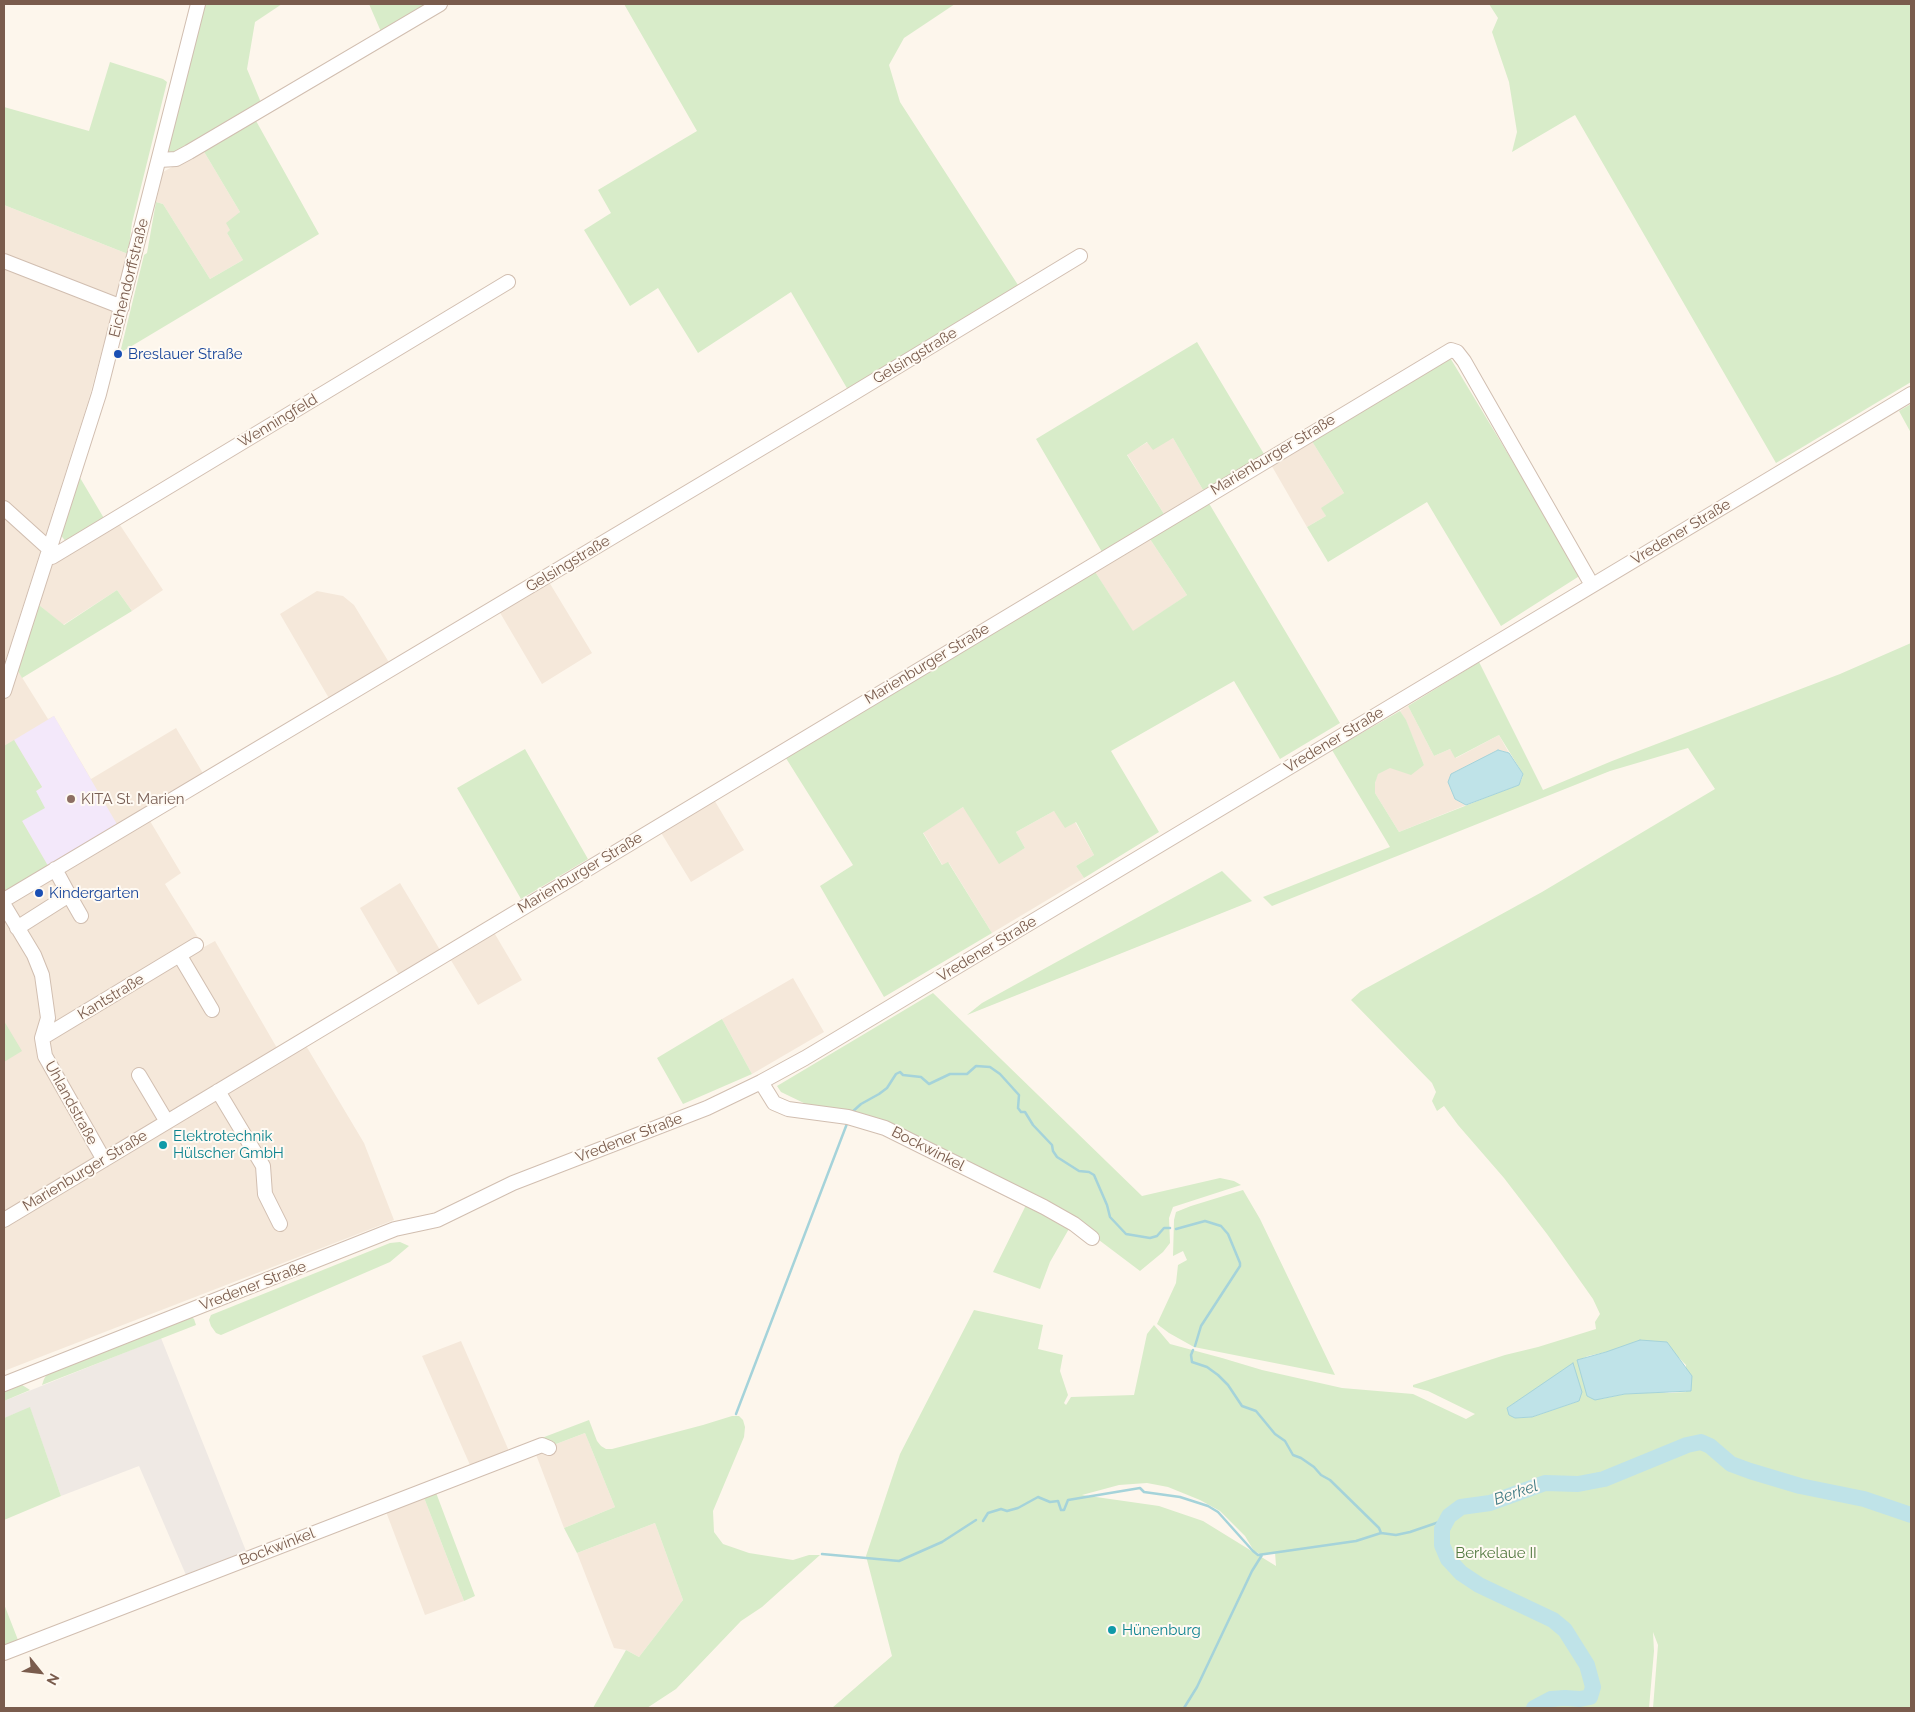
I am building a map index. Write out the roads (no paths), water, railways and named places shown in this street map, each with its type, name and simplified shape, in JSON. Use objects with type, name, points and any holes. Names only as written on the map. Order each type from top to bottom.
[{"type":"street","name":"Eichendorffstraße","points":[[4,691],[100,394],[198,4]]},
{"type":"street","points":[[159,160],[176,159],[189,152],[440,4]]},
{"type":"street","name":"Gelsingstraße","points":[[4,900],[1080,256]]},
{"type":"street","points":[[4,261],[122,307]]},
{"type":"street","name":"Wenningfeld","points":[[49,552],[52,557],[508,282]]},
{"type":"street","name":"Marienburger Straße","points":[[4,1220],[1451,350],[1457,352],[1464,361],[1592,584]]},
{"type":"street","name":"Vredener Straße","points":[[4,1384],[395,1229],[438,1220],[513,1183],[707,1108],[761,1082],[805,1058],[1911,394]]},
{"type":"street","points":[[4,508],[49,552]]},
{"type":"street","points":[[55,870],[82,916]]},
{"type":"street","points":[[17,928],[69,895]]},
{"type":"street","name":"Uhlandstraße","points":[[4,905],[34,956],[42,975],[48,1018],[42,1038],[45,1056],[104,1160]]},
{"type":"street","name":"Kantstraße","points":[[42,1038],[196,945]]},
{"type":"street","points":[[180,956],[212,1010]]},
{"type":"street","points":[[139,1075],[167,1122]]},
{"type":"street","name":"Bockwinkel","points":[[761,1082],[774,1103],[788,1108],[848,1117],[885,1128],[1044,1207],[1074,1224],[1092,1238]]},
{"type":"street","points":[[218,1091],[262,1166],[265,1194],[280,1224]]},
{"type":"street","name":"Bockwinkel","points":[[4,1653],[542,1445],[550,1448]]},
{"type":"water","points":[[1498,750],[1509,753],[1523,774],[1519,785],[1466,805],[1455,799],[1448,782],[1451,774]]},
{"type":"water","points":[[1640,1340],[1667,1342],[1692,1376],[1691,1391],[1625,1394],[1595,1400],[1587,1396],[1577,1360]]},
{"type":"water","points":[[1573,1363],[1582,1392],[1579,1401],[1532,1417],[1515,1418],[1509,1415],[1507,1408]]},
{"type":"waterway","points":[[851,1113],[861,1104],[887,1088],[896,1074],[900,1072],[903,1075],[921,1077],[929,1084],[950,1074],[967,1074],[976,1066],[990,1067],[1000,1074],[1019,1095],[1018,1108],[1021,1112],[1025,1112],[1033,1125],[1052,1145],[1057,1157],[1079,1171],[1089,1172],[1094,1175],[1110,1217],[1126,1234],[1150,1238],[1157,1236],[1164,1228],[1170,1228]]},
{"type":"waterway","points":[[736,1414],[848,1121]]},
{"type":"waterway","points":[[1176,1229],[1205,1221],[1221,1226],[1228,1234],[1240,1263],[1240,1266],[1201,1326],[1195,1346]]},
{"type":"waterway","points":[[1193,1350],[1191,1355],[1192,1362],[1207,1367],[1218,1375],[1228,1385],[1242,1406],[1256,1411],[1275,1434],[1285,1441],[1293,1455],[1301,1458],[1330,1480],[1379,1528],[1381,1533]]},
{"type":"waterway","name":"Berkel","points":[[1534,1708],[1551,1699],[1590,1697],[1593,1687],[1587,1665],[1565,1630],[1553,1620],[1479,1585],[1461,1573],[1448,1559],[1442,1545],[1442,1529],[1449,1516],[1461,1507],[1490,1503],[1545,1483],[1578,1484],[1604,1479],[1687,1445],[1701,1442],[1710,1446],[1731,1464],[1750,1471],[1800,1486],[1864,1499],[1911,1515]]},
{"type":"waterway","points":[[983,1521],[988,1513],[1001,1509],[1007,1511],[1018,1508],[1038,1497],[1050,1502],[1058,1501],[1061,1510],[1064,1510],[1068,1500],[1140,1488],[1144,1492],[1180,1497],[1208,1506],[1218,1512],[1258,1555],[1356,1541],[1381,1533],[1396,1535],[1448,1519]]},
{"type":"waterway","points":[[822,1554],[899,1561],[942,1542],[976,1520]]},
{"type":"waterway","points":[[1184,1708],[1197,1687],[1252,1571],[1262,1555]]},
{"type":"place","name":"Breslauer Straße","points":[[118,354]]},
{"type":"place","name":"KITA St. Marien","points":[[71,799]]},
{"type":"place","name":"Kindergarten","points":[[39,893]]},
{"type":"place","name":"Elektrotechnik Hülscher GmbH","points":[[163,1145]]},
{"type":"place","name":"Hünenburg","points":[[1112,1630]]},
{"type":"park label","name":"Berkelaue II","points":[[1496,1553]]}]
